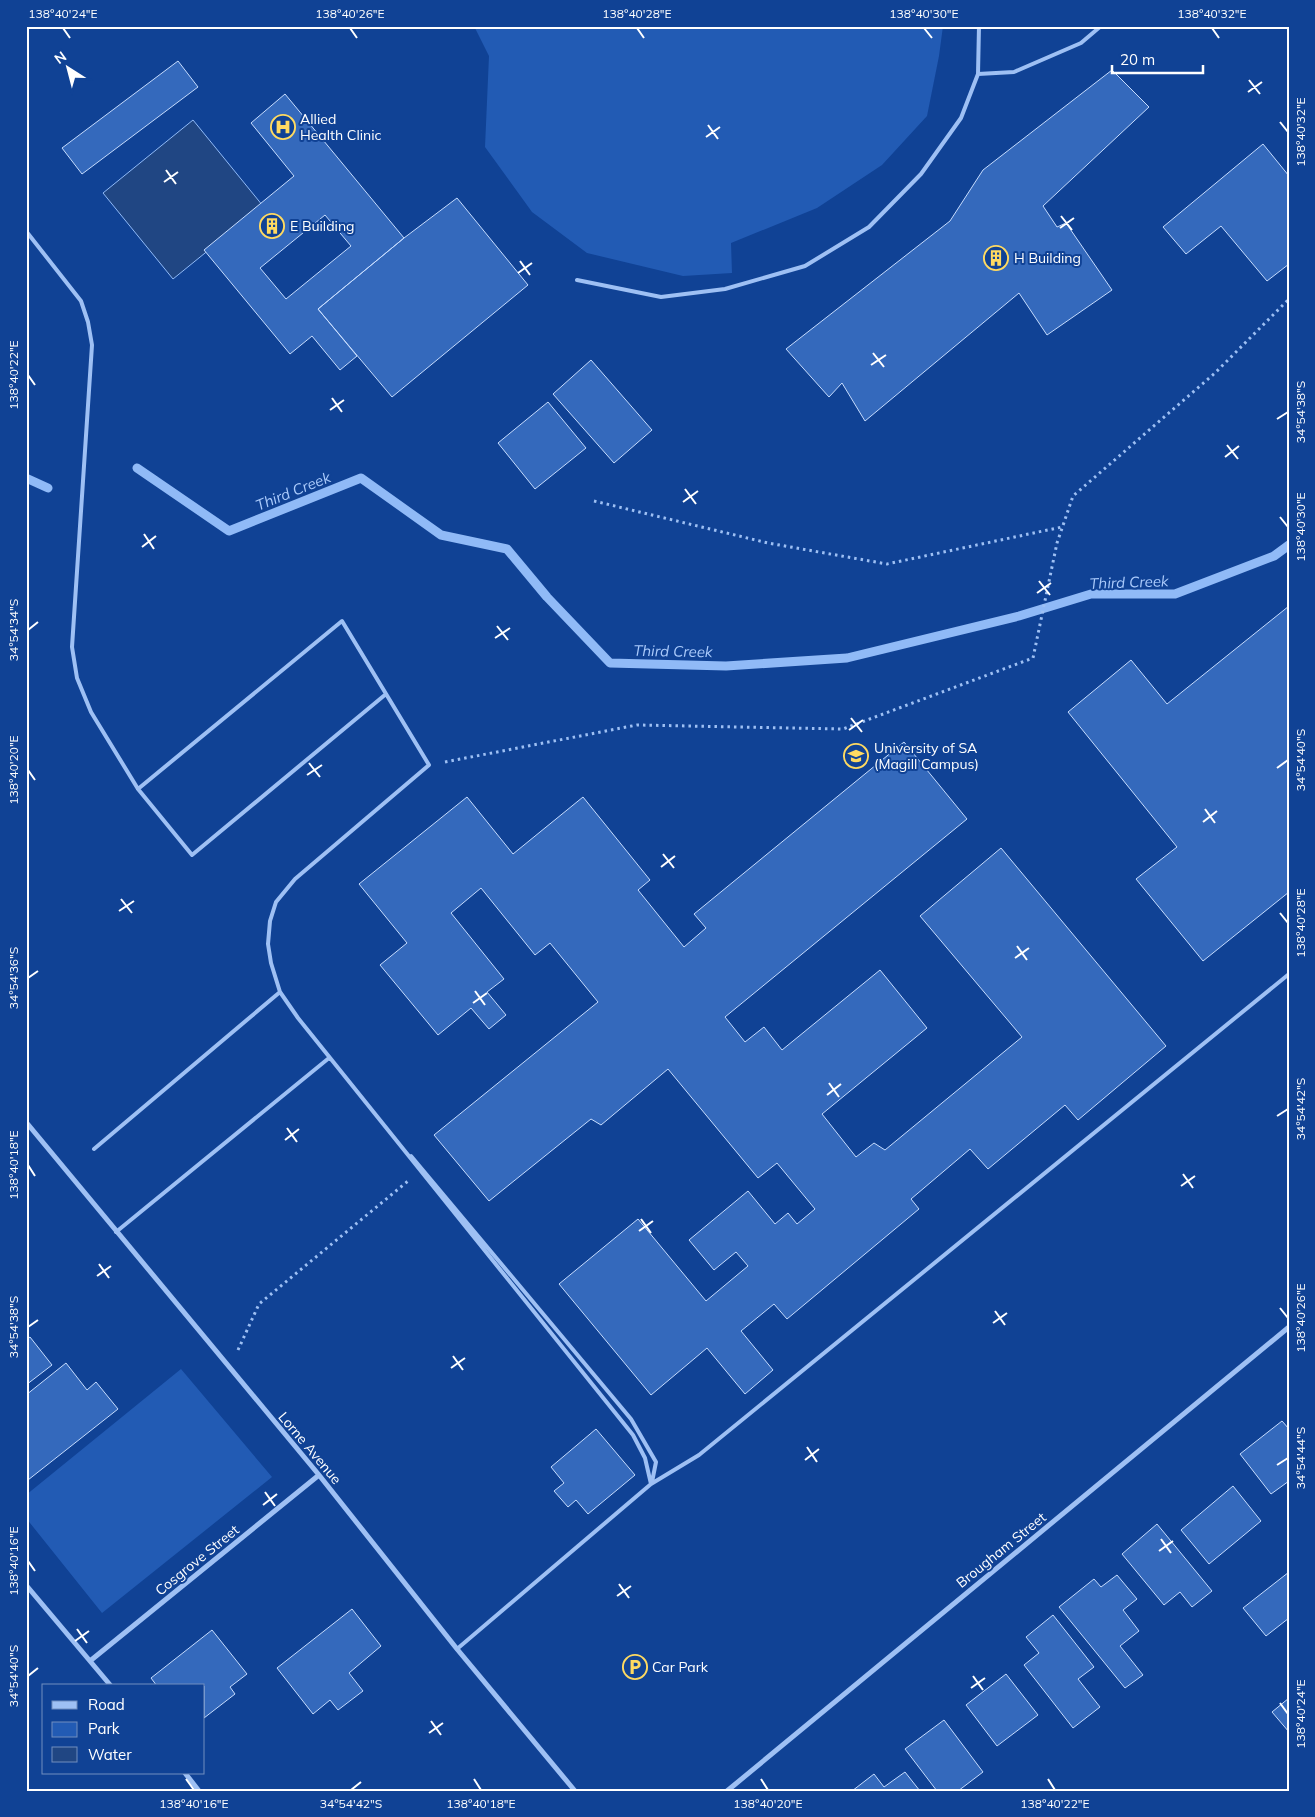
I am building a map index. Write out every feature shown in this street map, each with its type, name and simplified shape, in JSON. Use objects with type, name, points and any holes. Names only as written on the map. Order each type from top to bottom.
[{"type":"street","name":"Lorne Avenue","points":[[26,1122],[319,1476],[457,1649],[575,1791]]},
{"type":"street","name":"Brougham Street","points":[[727,1791],[1289,1327]]},
{"type":"street","name":"Cosgrove Street","points":[[90,1662],[319,1476]]},
{"type":"street","points":[[26,1585],[109,1684]]},
{"type":"street","points":[[185,1774],[199,1791]]},
{"type":"lane","points":[[577,280],[661,297],[725,289],[805,266],[869,227],[921,174],[961,118],[978,74],[979,26]]},
{"type":"lane","points":[[978,74],[1014,72],[1081,43],[1101,26]]},
{"type":"lane","points":[[26,231],[81,301],[88,322],[92,345],[72,647],[77,678],[91,712],[138,789],[192,855],[386,694]]},
{"type":"lane","points":[[138,789],[342,621],[429,765],[295,879],[276,902],[270,921],[268,944],[271,963],[280,992],[329,1058],[633,1435],[645,1458],[651,1484]]},
{"type":"lane","points":[[457,1649],[651,1484],[699,1456],[1289,974]]},
{"type":"lane","points":[[94,1149],[280,992]]},
{"type":"lane","points":[[329,1058],[631,1419],[656,1462],[651,1484]]},
{"type":"lane","points":[[116,1232],[329,1058]]},
{"type":"path","points":[[429,765],[637,725],[843,729],[1033,658],[1057,543],[1073,496],[1215,373],[1289,299]]},
{"type":"path","points":[[594,501],[768,543],[887,564],[1062,527]]},
{"type":"path","points":[[230,1369],[259,1304],[420,1171]]},
{"type":"green space","points":[[474,26],[943,26],[927,116],[882,165],[817,208],[731,243],[732,273],[683,276],[587,253],[532,212],[485,147],[489,56]]},
{"type":"green space","points":[[181,1369],[272,1477],[102,1613],[26,1518],[26,1495]]},
{"type":"water","points":[[193,120],[263,206],[173,279],[103,193]]},
{"type":"building","points":[[178,61],[198,87],[82,174],[62,148]]},
{"type":"building","name":"H Building","points":[[1112,70],[1149,107],[1043,206],[1057,227],[1066,223],[1112,290],[1047,335],[1019,293],[865,421],[842,383],[829,397],[786,349],[950,221],[983,170]]},
{"type":"building","name":"E Building","points":[[285,94],[404,238],[318,309],[357,356],[340,370],[312,336],[290,354],[204,250],[294,176],[251,123]],"holes":[[[325,215],[351,246],[286,299],[260,268]]]},
{"type":"building","points":[[1263,144],[1289,176],[1289,264],[1267,281],[1221,226],[1186,254],[1163,227]]},
{"type":"building","points":[[457,198],[528,285],[392,397],[318,309],[404,238]]},
{"type":"building","points":[[591,360],[652,430],[614,463],[553,394]]},
{"type":"building","points":[[548,402],[586,448],[535,489],[498,443]]},
{"type":"building","points":[[1289,606],[1289,892],[1203,961],[1136,879],[1177,847],[1068,712],[1131,660],[1167,704]]},
{"type":"building","points":[[904,742],[967,819],[725,1017],[745,1042],[764,1027],[782,1050],[880,970],[927,1028],[822,1114],[856,1157],[874,1143],[885,1150],[1022,1037],[920,916],[1001,848],[1166,1046],[1078,1120],[1065,1105],[988,1169],[970,1149],[911,1199],[919,1209],[787,1319],[774,1304],[741,1331],[773,1370],[745,1394],[707,1348],[651,1395],[559,1284],[638,1219],[706,1301],[748,1266],[736,1252],[714,1270],[689,1240],[748,1191],[775,1224],[788,1213],[797,1224],[815,1209],[777,1163],[758,1178],[668,1069],[601,1125],[591,1119],[489,1201],[434,1135],[598,1002],[550,943],[535,955],[481,888],[451,913],[504,979],[487,992],[506,1015],[489,1029],[471,1008],[438,1035],[380,965],[407,943],[359,884],[467,797],[513,854],[583,797],[650,880],[638,890],[684,947],[706,928],[694,914]]},
{"type":"building","points":[[30,1337],[52,1365],[26,1385],[26,1340]]},
{"type":"building","points":[[66,1363],[87,1390],[96,1382],[118,1409],[28,1480],[26,1478],[26,1395]]},
{"type":"building","points":[[1282,1421],[1289,1429],[1289,1481],[1271,1494],[1240,1454]]},
{"type":"building","points":[[596,1429],[635,1475],[588,1514],[576,1500],[568,1507],[554,1491],[564,1483],[551,1467]]},
{"type":"building","points":[[1233,1486],[1261,1521],[1209,1564],[1181,1530]]},
{"type":"building","points":[[1157,1524],[1212,1591],[1192,1607],[1180,1592],[1164,1605],[1122,1554]]},
{"type":"building","points":[[1289,1572],[1289,1618],[1266,1636],[1243,1608]]},
{"type":"building","points":[[1117,1575],[1137,1599],[1123,1610],[1139,1631],[1120,1646],[1143,1675],[1125,1688],[1059,1607],[1094,1579],[1101,1587]]},
{"type":"building","points":[[352,1609],[381,1646],[349,1673],[363,1691],[338,1710],[330,1700],[313,1714],[277,1668]]},
{"type":"building","points":[[1053,1615],[1094,1667],[1078,1679],[1100,1707],[1073,1728],[1024,1665],[1039,1653],[1026,1637]]},
{"type":"building","points":[[212,1630],[247,1674],[230,1687],[235,1694],[205,1717],[205,1684],[156,1684],[151,1678]]},
{"type":"building","points":[[1006,1674],[1038,1715],[997,1746],[966,1705]]},
{"type":"building","points":[[1289,1698],[1289,1732],[1272,1712]]},
{"type":"building","points":[[944,1720],[983,1772],[958,1791],[937,1791],[905,1749]]},
{"type":"building","points":[[905,1772],[920,1791],[852,1791],[874,1774],[884,1787]]},
{"type":"waterway","name":"Third Creek","points":[[137,468],[229,531],[361,478],[441,535],[507,549],[547,597],[610,663],[726,666],[847,658],[1019,616],[1091,594],[1175,594],[1274,556],[1289,545]]},
{"type":"waterway","name":"Third Creek","points":[[26,478],[48,488]]},
{"type":"place","name":"Allied Health Clinic","points":[[283,127]]},
{"type":"place","name":"E Building","points":[[272,226]]},
{"type":"place","name":"H Building","points":[[996,258]]},
{"type":"place","name":"University of SA (Magill Campus)","points":[[856,756]]},
{"type":"place","name":"Car Park","points":[[635,1667]]}]
